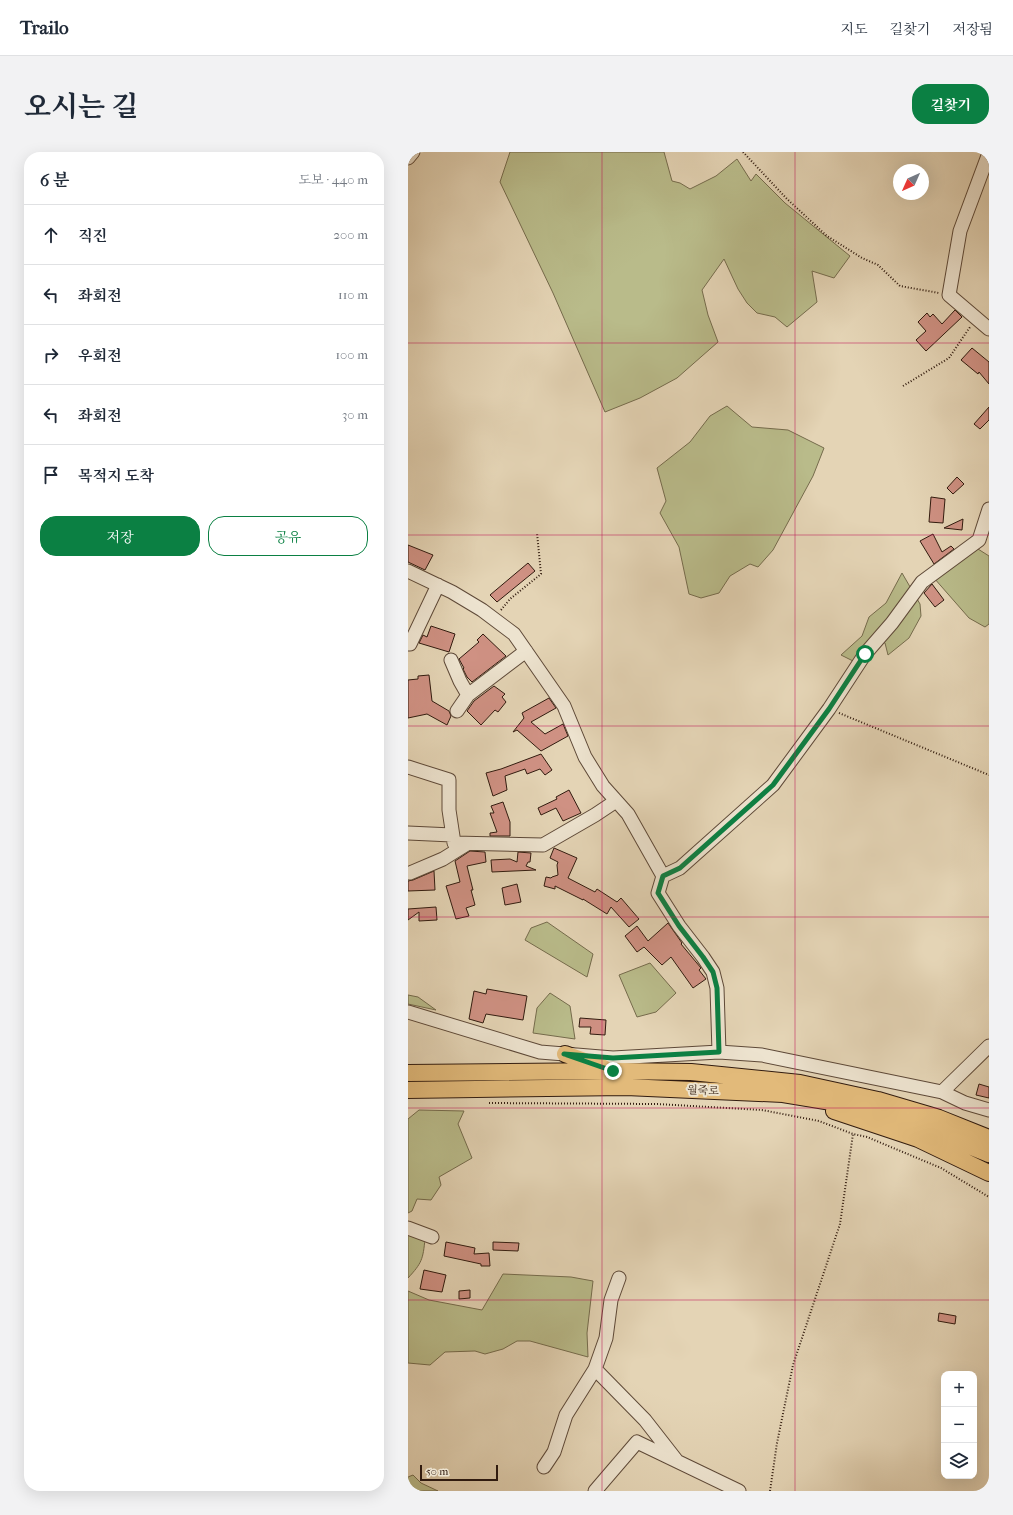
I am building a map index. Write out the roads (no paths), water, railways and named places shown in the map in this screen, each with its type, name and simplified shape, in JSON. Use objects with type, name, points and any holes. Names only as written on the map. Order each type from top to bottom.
[{"type":"main road","points":[[564,1054],[613,1071]]},
{"type":"main road","name":"월죽로","points":[[408,1073],[613,1071],[691,1072],[800,1083],[885,1102],[939,1118],[989,1138]]},
{"type":"main road","name":"월죽로","points":[[408,1090],[626,1086],[783,1094],[868,1108],[989,1154]]},
{"type":"main road","points":[[783,1094],[918,1139],[989,1172]]},
{"type":"street","points":[[408,158],[413,152]]},
{"type":"street","points":[[989,153],[960,231],[949,295],[989,329]]},
{"type":"street","points":[[663,876],[680,868],[773,785],[829,709],[865,654],[892,623],[922,582],[979,540],[989,509]]},
{"type":"street","points":[[408,571],[452,592],[494,619],[514,634],[564,706],[585,758],[602,786],[628,814],[663,876],[658,893],[679,926],[713,972],[717,988],[719,1052]]},
{"type":"street","points":[[408,644],[410,644],[438,585]]},
{"type":"street","points":[[457,711],[468,695],[526,651]]},
{"type":"street","points":[[451,660],[468,695]]},
{"type":"street","points":[[408,767],[450,780],[449,810],[454,843],[543,845],[616,801]]},
{"type":"street","points":[[408,832],[452,835]]},
{"type":"street","points":[[410,873],[443,858],[469,843]]},
{"type":"street","points":[[408,1012],[540,1052],[613,1058],[719,1052],[762,1055],[942,1092],[965,1103],[989,1110]]},
{"type":"street","points":[[942,1092],[989,1046]]},
{"type":"street","points":[[408,1228],[432,1237]]},
{"type":"street","points":[[544,1467],[554,1452],[566,1415],[595,1369],[606,1338],[611,1300],[619,1278]]},
{"type":"street","points":[[595,1369],[646,1420],[677,1461]]},
{"type":"street","points":[[595,1491],[637,1442],[739,1491]]}]
